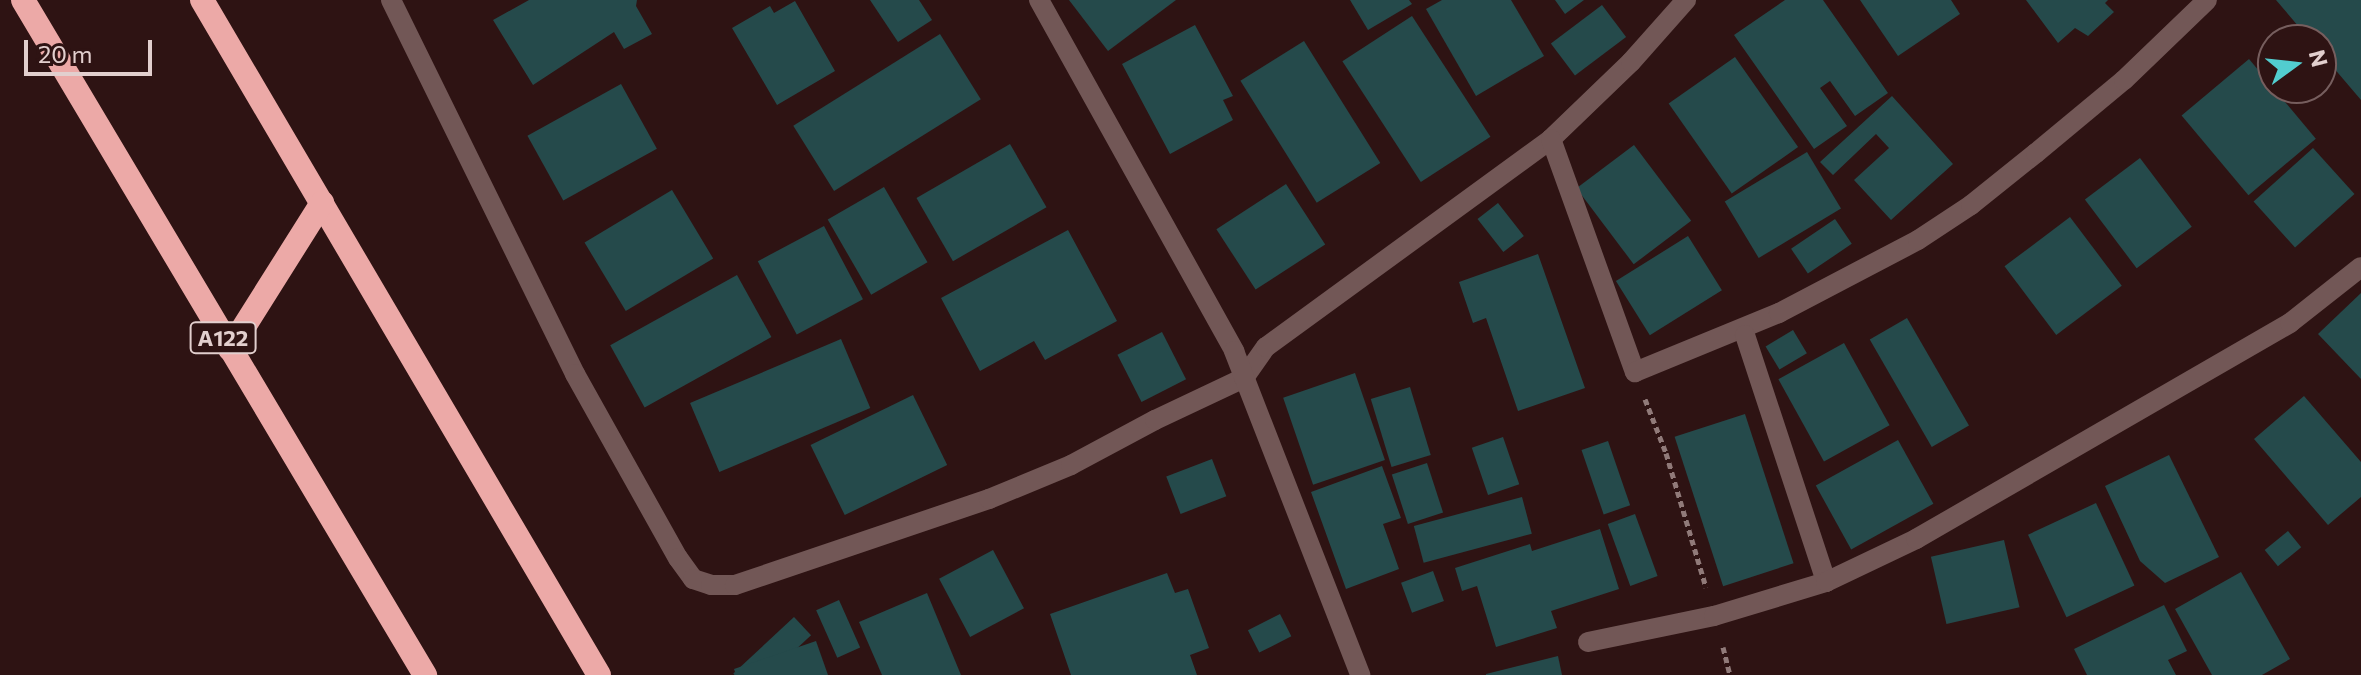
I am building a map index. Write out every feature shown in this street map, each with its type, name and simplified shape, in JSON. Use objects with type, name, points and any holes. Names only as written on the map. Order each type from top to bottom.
[{"type":"highway","name":"A122","points":[[23,0],[425,675]]},
{"type":"highway","points":[[202,0],[599,675]]},
{"type":"highway","points":[[230,349],[322,203]]},
{"type":"street","points":[[391,0],[575,374],[678,558],[693,579],[703,583],[735,585],[989,499],[1071,465],[1155,420],[1244,378],[1266,347],[1551,139],[1631,62],[1686,0]]},
{"type":"street","points":[[1039,0],[1234,351],[1360,675]]},
{"type":"street","points":[[1551,139],[1635,372],[1779,313],[1918,240],[1971,205],[2124,80],[2207,0]]},
{"type":"street","points":[[1588,642],[1714,616],[1826,582],[1916,539],[2290,323],[2361,267]]},
{"type":"street","points":[[1745,335],[1826,582]]},
{"type":"path","points":[[1635,372],[1666,453],[1730,675]]},
{"type":"building","points":[[529,0],[637,0],[636,6],[652,34],[624,49],[614,32],[533,85],[493,20]]},
{"type":"building","points":[[870,0],[919,0],[932,20],[898,42]]},
{"type":"building","points":[[1069,0],[1176,0],[1108,51]]},
{"type":"building","points":[[1350,0],[1409,0],[1412,4],[1368,30]]},
{"type":"building","points":[[1442,0],[1511,0],[1544,56],[1476,96],[1426,9]]},
{"type":"building","points":[[1555,0],[1584,0],[1565,14]]},
{"type":"building","points":[[1785,0],[1823,0],[1888,93],[1855,116],[1830,81],[1820,88],[1847,126],[1814,149],[1734,35]]},
{"type":"building","points":[[1860,0],[1951,0],[1960,14],[1898,56]]},
{"type":"building","points":[[2026,0],[2108,0],[2105,3],[2114,12],[2088,36],[2075,28],[2058,43]]},
{"type":"building","points":[[2276,0],[2361,0],[2361,100],[2337,72],[2337,24],[2296,24]]},
{"type":"building","points":[[795,1],[835,71],[777,105],[732,28],[770,6],[774,13]]},
{"type":"building","points":[[1602,5],[1626,37],[1575,75],[1551,44]]},
{"type":"building","points":[[1412,16],[1490,137],[1421,182],[1342,61]]},
{"type":"building","points":[[1195,25],[1233,96],[1223,100],[1233,120],[1170,154],[1122,64]]},
{"type":"building","points":[[940,34],[981,99],[834,191],[793,126]]},
{"type":"building","points":[[1304,41],[1380,163],[1317,203],[1240,81]]},
{"type":"building","points":[[1735,57],[1798,147],[1732,194],[1669,103]]},
{"type":"building","points":[[2249,59],[2257,69],[2257,104],[2287,104],[2316,139],[2248,195],[2182,116]]},
{"type":"building","points":[[621,84],[657,149],[563,201],[527,136]]},
{"type":"building","points":[[1892,96],[1953,164],[1891,220],[1854,180],[1889,148],[1876,134],[1833,175],[1820,162]]},
{"type":"building","points":[[1010,144],[1046,207],[953,261],[916,198]]},
{"type":"building","points":[[1634,145],[1691,221],[1634,264],[1576,188]]},
{"type":"building","points":[[2313,148],[2354,194],[2295,248],[2254,202]]},
{"type":"building","points":[[1807,152],[1841,209],[1759,258],[1725,201]]},
{"type":"building","points":[[2140,158],[2192,227],[2137,268],[2085,200]]},
{"type":"building","points":[[1286,184],[1325,244],[1256,290],[1216,229]]},
{"type":"building","points":[[884,187],[928,262],[871,295],[828,220]]},
{"type":"building","points":[[672,190],[713,259],[626,311],[585,243]]},
{"type":"building","points":[[1498,203],[1524,236],[1503,252],[1478,219]]},
{"type":"building","points":[[2070,217],[2122,286],[2056,335],[2005,266]]},
{"type":"building","points":[[1835,219],[1852,244],[1808,274],[1791,249]]},
{"type":"building","points":[[824,226],[863,299],[797,334],[758,261]]},
{"type":"building","points":[[1068,230],[1117,321],[1045,360],[1034,341],[980,371],[941,298]]},
{"type":"building","points":[[1688,236],[1722,290],[1650,335],[1616,281]]},
{"type":"building","points":[[1538,254],[1585,388],[1518,411],[1486,318],[1473,323],[1459,282]]},
{"type":"building","points":[[737,275],[771,337],[645,407],[610,345]]},
{"type":"building","points":[[2361,293],[2361,379],[2318,334]]},
{"type":"building","points":[[1907,318],[1969,425],[1932,447],[1870,340]]},
{"type":"building","points":[[1793,330],[1807,353],[1779,370],[1766,346]]},
{"type":"building","points":[[1162,332],[1186,379],[1142,402],[1117,355]]},
{"type":"building","points":[[841,339],[870,408],[719,472],[690,403]]},
{"type":"building","points":[[1844,343],[1890,425],[1824,462],[1778,379]]},
{"type":"building","points":[[1355,373],[1385,460],[1313,485],[1283,398]]},
{"type":"building","points":[[1410,387],[1431,455],[1392,467],[1371,399]]},
{"type":"building","points":[[913,395],[947,465],[845,515],[811,445]]},
{"type":"building","points":[[2304,396],[2361,462],[2361,497],[2328,525],[2254,439]]},
{"type":"building","points":[[1745,414],[1794,563],[1723,586],[1675,437]]},
{"type":"building","points":[[1503,437],[1519,484],[1488,495],[1472,448]]},
{"type":"building","points":[[1898,440],[1933,504],[1851,549],[1816,486]]},
{"type":"building","points":[[1608,441],[1630,505],[1604,514],[1582,450]]},
{"type":"building","points":[[2169,455],[2219,557],[2165,583],[2140,561],[2105,486]]},
{"type":"building","points":[[1212,459],[1226,496],[1181,514],[1166,477]]},
{"type":"building","points":[[1427,463],[1443,512],[1408,524],[1392,474]]},
{"type":"building","points":[[1382,466],[1401,518],[1383,524],[1399,569],[1346,589],[1311,492]]},
{"type":"building","points":[[1522,497],[1532,534],[1424,563],[1414,526]]},
{"type":"building","points":[[2096,503],[2134,585],[2066,617],[2028,535]]},
{"type":"building","points":[[1635,514],[1658,576],[1630,586],[1608,524]]},
{"type":"building","points":[[1600,529],[1619,589],[1551,611],[1557,628],[1496,647],[1477,586],[1462,591],[1455,568],[1530,544],[1532,551]]},
{"type":"building","points":[[2288,531],[2301,547],[2278,566],[2265,550]]},
{"type":"building","points":[[2004,540],[2020,607],[1946,624],[1931,557]]},
{"type":"building","points":[[993,550],[1024,608],[970,637],[939,579]]},
{"type":"building","points":[[1433,571],[1444,601],[1412,613],[1401,583]]},
{"type":"building","points":[[2241,572],[2290,659],[2262,675],[2212,675],[2175,609]]},
{"type":"building","points":[[1167,573],[1175,593],[1188,589],[1209,648],[1190,655],[1197,675],[1071,675],[1050,614]]},
{"type":"building","points":[[927,593],[961,675],[882,675],[859,622]]},
{"type":"building","points":[[839,600],[860,648],[837,658],[816,610]]},
{"type":"building","points":[[2164,605],[2187,651],[2168,660],[2176,675],[2087,675],[2074,649]]},
{"type":"building","points":[[1280,614],[1291,636],[1259,653],[1248,630]]},
{"type":"building","points":[[794,617],[811,635],[768,675],[733,674]]},
{"type":"building","points":[[816,641],[828,675],[736,675],[734,669]]},
{"type":"building","points":[[1558,656],[1562,675],[1486,675],[1486,674]]}]
